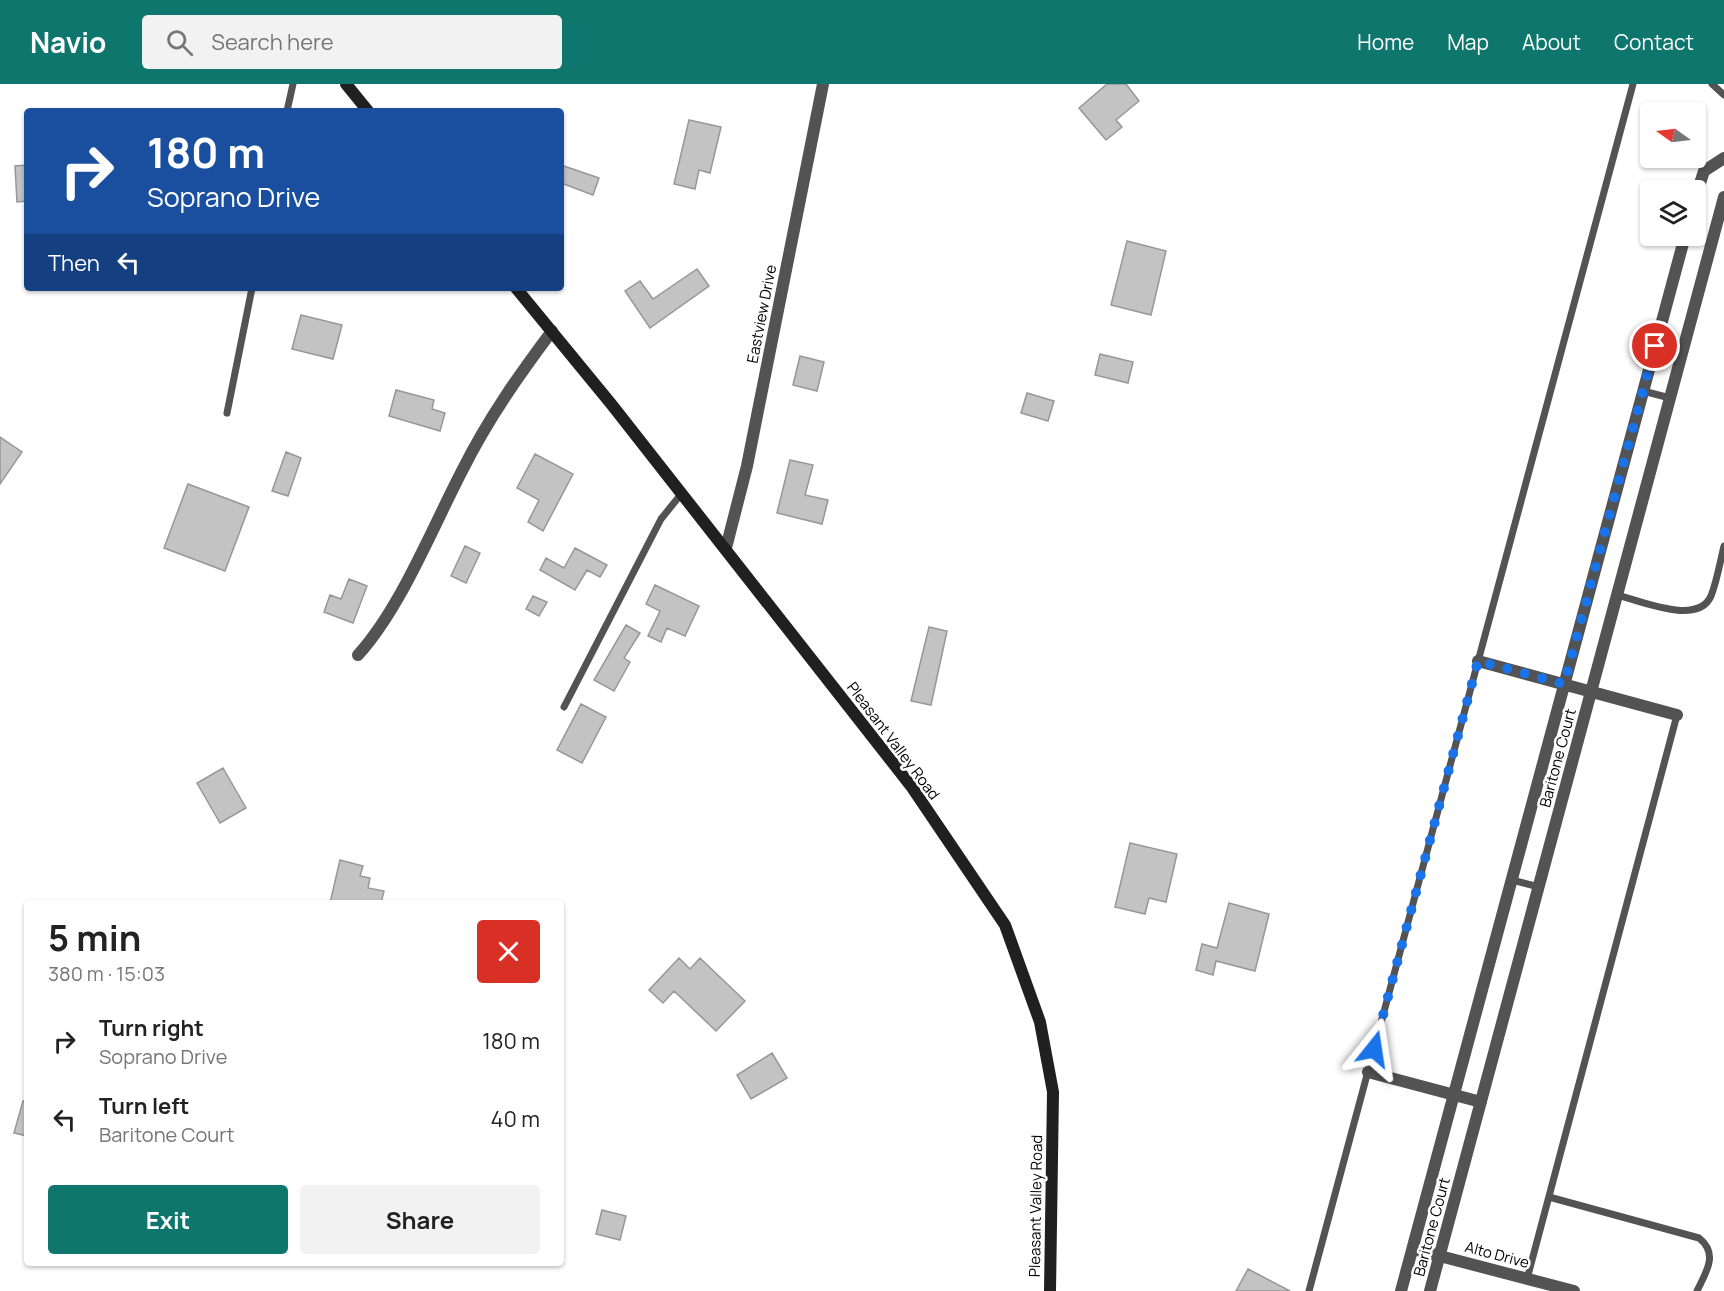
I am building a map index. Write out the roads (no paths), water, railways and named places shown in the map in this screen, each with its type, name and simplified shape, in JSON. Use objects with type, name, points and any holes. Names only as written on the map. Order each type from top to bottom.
[{"type":"street","points":[[346,84],[366,108]]},
{"type":"street","name":"Eastview Drive","points":[[726,548],[747,466],[823,84]]},
{"type":"street","points":[[1701,180],[1704,171],[1724,158]]},
{"type":"street","name":"Baritone Court","points":[[1430,1291],[1724,197]]},
{"type":"street","name":"Baritone Court","points":[[1401,1291],[1682,246]]},
{"type":"street","name":"Pleasant Valley Road","points":[[519,291],[726,548],[911,786],[1005,925],[1040,1022],[1053,1092],[1050,1291]]},
{"type":"street","points":[[358,655],[369,642],[402,588],[495,410],[552,331]]},
{"type":"street","points":[[1478,661],[1677,715]]},
{"type":"street","points":[[1368,1072],[1481,1102]]},
{"type":"street","name":"Alto Drive","points":[[1413,1249],[1574,1291]]},
{"type":"lane","points":[[288,108],[293,84]]},
{"type":"lane","points":[[1309,1291],[1633,84]]},
{"type":"lane","points":[[1712,84],[1724,95]]},
{"type":"lane","points":[[227,413],[251,291]]},
{"type":"lane","points":[[1643,391],[1670,398]]},
{"type":"lane","points":[[564,707],[661,519],[682,493]]},
{"type":"lane","points":[[1617,595],[1682,612],[1699,609],[1711,597],[1724,546]]},
{"type":"lane","points":[[1527,1279],[1677,715]]},
{"type":"lane","points":[[1512,880],[1539,887]]},
{"type":"lane","points":[[1549,1197],[1699,1238],[1710,1250],[1711,1257],[1697,1291]]}]
